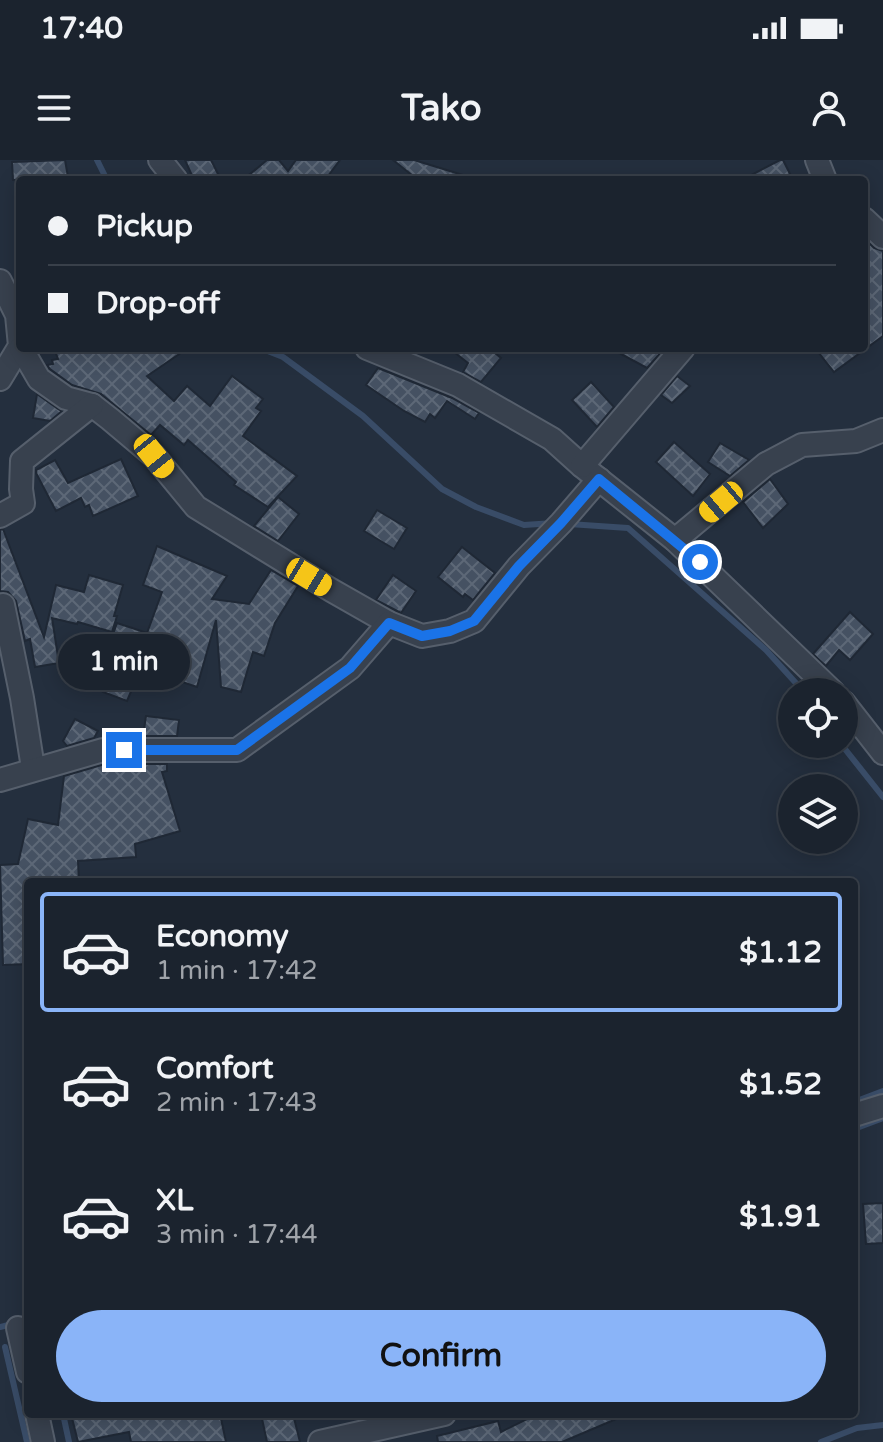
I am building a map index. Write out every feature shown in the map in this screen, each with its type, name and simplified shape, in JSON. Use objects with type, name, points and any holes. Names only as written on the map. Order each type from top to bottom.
[{"type":"street","points":[[160,160],[173,176]]},
{"type":"street","points":[[868,223],[883,237]]},
{"type":"street","points":[[0,281],[16,313]]},
{"type":"street","points":[[0,379],[17,352]]},
{"type":"street","points":[[23,352],[39,379],[66,398],[92,405],[154,456],[196,507],[389,623],[422,636],[450,631],[474,621],[519,566],[561,523],[590,473],[680,352]]},
{"type":"street","points":[[377,352],[458,385],[552,439],[675,540],[818,678]]},
{"type":"street","points":[[0,516],[23,503],[22,461],[92,405]]},
{"type":"street","points":[[675,540],[766,464],[802,445],[856,441],[883,430]]},
{"type":"street","points":[[3,605],[33,768]]},
{"type":"street","points":[[0,780],[103,750],[237,750],[350,668],[389,623]]},
{"type":"street","points":[[858,721],[883,753]]},
{"type":"street","points":[[858,1114],[883,1106]]},
{"type":"street","points":[[15,1329],[24,1359]]},
{"type":"street","points":[[38,1418],[43,1442]]},
{"type":"street","points":[[320,1442],[408,1418]]},
{"type":"building","points":[[65,160],[68,176],[16,176],[13,180],[12,162]]},
{"type":"building","points":[[185,160],[211,160],[219,176],[192,176]]},
{"type":"building","points":[[267,160],[279,160],[288,171],[296,160],[340,160],[328,176],[248,176]]},
{"type":"building","points":[[393,160],[414,160],[466,176],[413,176]]},
{"type":"building","points":[[783,160],[791,176],[750,176]]},
{"type":"building","points":[[868,242],[883,251],[883,336],[868,347]]},
{"type":"building","points":[[55,352],[182,352],[147,376],[174,401],[187,386],[210,406],[232,376],[263,399],[256,408],[261,411],[243,436],[297,476],[268,507],[234,485],[236,482],[188,440],[184,445],[160,425],[151,435],[101,394],[72,385],[47,365],[58,359]]},
{"type":"building","points":[[454,352],[494,352],[501,358],[481,382],[463,372],[468,363]]},
{"type":"building","points":[[617,352],[661,352],[647,368]]},
{"type":"building","points":[[818,352],[861,352],[834,372]]},
{"type":"building","points":[[378,368],[452,398],[479,413],[475,419],[447,401],[435,418],[430,414],[425,422],[366,385]]},
{"type":"building","points":[[677,376],[690,386],[672,403],[661,395]]},
{"type":"building","points":[[591,382],[614,407],[597,427],[572,400]]},
{"type":"building","points":[[37,394],[62,411],[50,421],[33,418]]},
{"type":"building","points":[[674,442],[710,474],[693,496],[656,462]]},
{"type":"building","points":[[720,443],[749,460],[730,476],[708,462]]},
{"type":"building","points":[[121,459],[138,496],[93,516],[89,505],[85,507],[81,498],[56,511],[36,473],[36,470],[55,460],[68,483]]},
{"type":"building","points":[[770,479],[788,504],[763,528],[743,502]]},
{"type":"building","points":[[278,497],[299,514],[278,541],[254,526]]},
{"type":"building","points":[[377,510],[407,528],[394,549],[364,531]]},
{"type":"building","points":[[3,529],[44,637],[56,585],[84,592],[89,575],[123,585],[112,632],[52,618],[59,663],[35,667],[30,639],[25,641],[16,601],[8,592],[0,591],[0,530]]},
{"type":"building","points":[[157,546],[227,576],[212,599],[249,604],[271,570],[298,586],[275,623],[264,656],[253,652],[241,692],[221,687],[216,620],[197,687],[141,668],[127,701],[103,692],[105,688],[99,686],[106,666],[102,665],[117,623],[147,633],[162,592],[143,585]]},
{"type":"building","points":[[462,547],[495,573],[473,600],[465,594],[463,597],[438,577]]},
{"type":"building","points":[[393,575],[416,591],[401,613],[376,600]]},
{"type":"building","points":[[850,612],[873,634],[850,660],[839,650],[826,666],[813,654]]},
{"type":"building","points":[[146,716],[179,720],[177,736],[143,736]]},
{"type":"building","points":[[75,719],[98,731],[94,738],[67,746],[63,741]]},
{"type":"building","points":[[105,764],[167,764],[167,771],[162,772],[180,831],[135,844],[136,857],[78,861],[79,878],[24,878],[24,964],[3,965],[0,865],[18,864],[28,819],[58,825],[64,776]]},
{"type":"building","points":[[883,1203],[883,1243],[866,1244],[863,1204]]},
{"type":"building","points":[[72,1418],[221,1418],[226,1442],[131,1442],[129,1432],[78,1442]]},
{"type":"building","points":[[262,1418],[294,1418],[300,1442],[267,1442]]},
{"type":"building","points":[[529,1418],[619,1418],[562,1442],[438,1442],[437,1436],[498,1421],[501,1432]]},
{"type":"waterway","points":[[97,160],[105,176]]},
{"type":"waterway","points":[[270,352],[283,357],[363,416],[442,489],[476,507],[524,525],[554,523]]},
{"type":"waterway","points":[[569,524],[628,528],[766,650],[791,678]]},
{"type":"waterway","points":[[852,758],[883,797]]},
{"type":"waterway","points":[[858,1100],[883,1091]]},
{"type":"waterway","points":[[858,1127],[883,1118]]},
{"type":"waterway","points":[[0,1327],[24,1321]]},
{"type":"waterway","points":[[5,1347],[27,1442]]},
{"type":"waterway","points":[[64,1418],[69,1442]]},
{"type":"waterway","points":[[821,1442],[857,1428],[883,1425]]},
{"type":"route","points":[[124,750],[237,750],[350,668],[389,623],[422,636],[450,631],[474,621],[519,566],[599,479],[700,562]]}]
